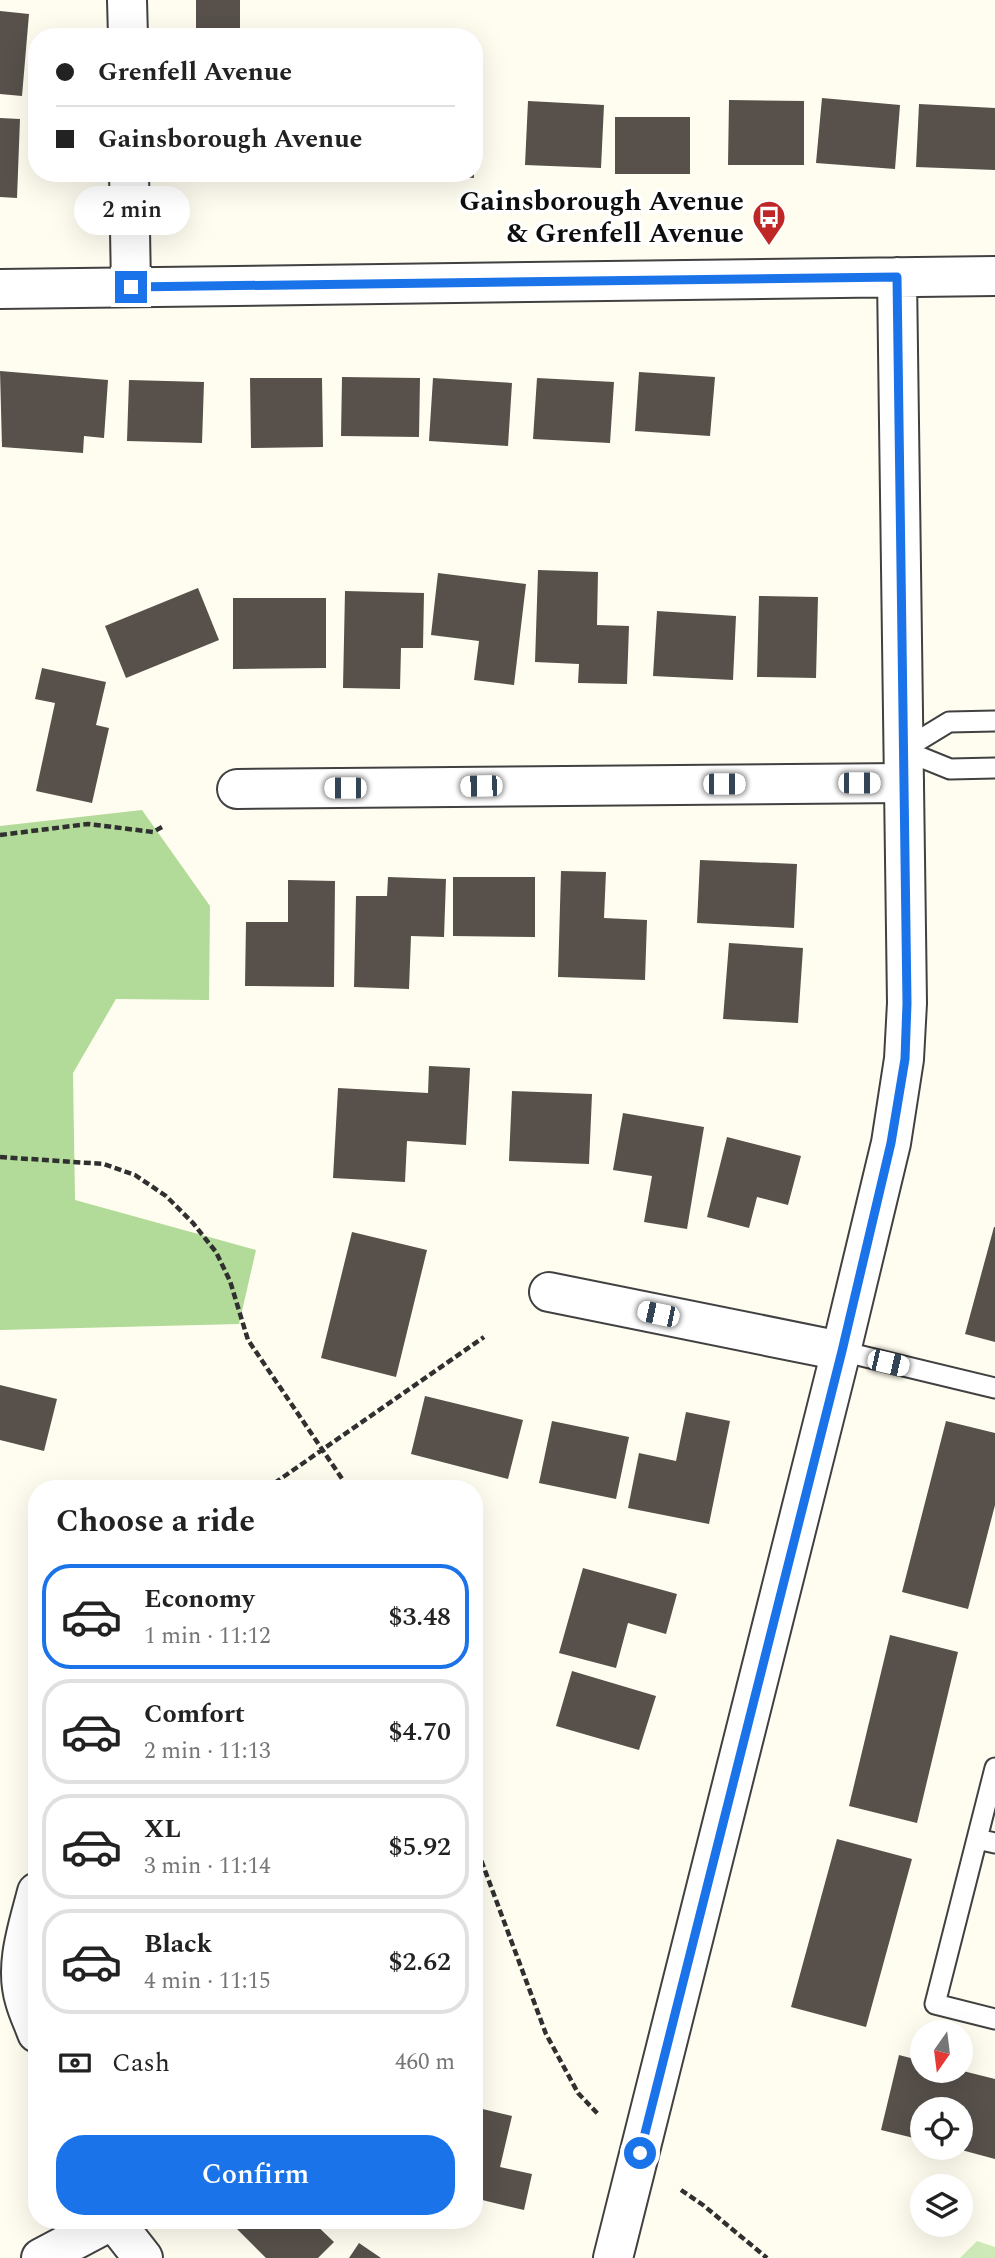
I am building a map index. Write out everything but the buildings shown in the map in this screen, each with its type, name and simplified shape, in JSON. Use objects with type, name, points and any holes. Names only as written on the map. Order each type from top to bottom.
[{"type":"street","points":[[127,0],[128,28]]},
{"type":"street","points":[[130,182],[131,287]]},
{"type":"street","points":[[0,289],[995,276]]},
{"type":"street","points":[[613,2258],[842,1351],[891,1143],[905,1059],[907,1003],[897,277]]},
{"type":"street","points":[[237,789],[904,767]]},
{"type":"street","points":[[550,1292],[842,1351]]},
{"type":"street","points":[[28,1929],[22,1980],[28,2010]]},
{"type":"street","points":[[41,2258],[97,2229]]},
{"type":"street","points":[[119,2229],[143,2258]]},
{"type":"lane","points":[[904,767],[949,722],[995,721]]},
{"type":"lane","points":[[904,767],[995,768]]},
{"type":"lane","points":[[842,1351],[995,1388]]},
{"type":"lane","points":[[995,1768],[986,1841],[935,2004],[995,2020]]},
{"type":"path","points":[[0,835],[88,824],[153,832],[162,827]]},
{"type":"path","points":[[0,1157],[104,1164],[135,1175],[166,1196],[193,1223],[216,1252],[230,1281],[248,1340],[343,1480]]},
{"type":"path","points":[[278,1480],[484,1337]]},
{"type":"path","points":[[483,1865],[546,2034],[578,2093],[598,2114]]},
{"type":"path","points":[[681,2190],[704,2205],[767,2258]]},
{"type":"green space","points":[[142,810],[210,906],[209,1000],[116,999],[73,1073],[75,1200],[256,1250],[239,1324],[0,1330],[0,826]]},
{"type":"green space","points":[[977,2241],[995,2247],[995,2258],[960,2258]]},
{"type":"place","name":"Gainsborough Avenue & Grenfell Avenue","points":[[769,247]]},
{"type":"route","points":[[131,287],[897,277],[907,1003],[905,1059],[891,1143],[842,1351],[640,2153]]}]
